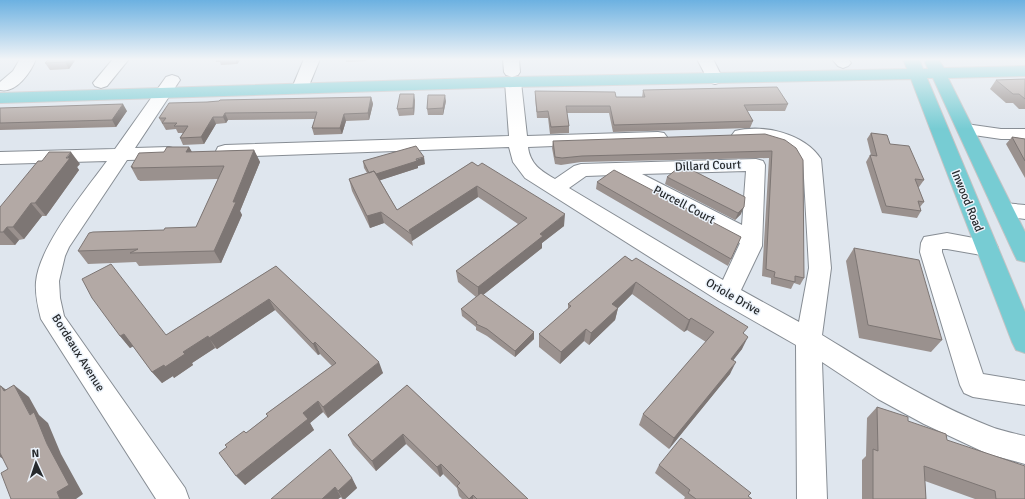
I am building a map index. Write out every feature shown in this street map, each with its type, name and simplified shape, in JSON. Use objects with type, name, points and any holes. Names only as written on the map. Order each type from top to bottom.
[{"type":"main road","points":[[1,90],[97,82]]},
{"type":"main road","points":[[106,82],[169,86]]},
{"type":"main road","points":[[1,90],[293,82]]},
{"type":"main road","name":"Inwood Road","points":[[920,82],[1025,342]]},
{"type":"main road","points":[[943,82],[1025,254]]},
{"type":"street","points":[[1,90],[11,82]]},
{"type":"street","name":"Oriole Drive","points":[[513,82],[518,141],[522,162],[532,174],[727,294],[809,340],[888,390],[988,440],[1025,450]]},
{"type":"street","name":"Bordeaux Avenue","points":[[169,86],[59,245],[48,270],[47,294],[53,319],[174,499]]},
{"type":"street","points":[[966,129],[1001,134],[1025,134]]},
{"type":"street","points":[[724,136],[763,134],[774,136],[794,144],[804,150],[812,159],[820,268],[809,340],[812,499]]},
{"type":"street","points":[[0,158],[679,137]]},
{"type":"street","name":"Dillard Court","points":[[555,189],[581,170],[756,165],[751,246],[727,294]]},
{"type":"street","name":"Purcell Court","points":[[616,169],[752,240]]},
{"type":"street","points":[[1004,210],[1025,212]]},
{"type":"street","points":[[986,248],[947,241],[932,243],[931,252],[973,385],[1025,393]]},
{"type":"building","points":[[999,82],[1025,82],[1025,99],[1019,94],[1013,94]]},
{"type":"building","points":[[777,87],[788,104],[744,105],[753,121],[614,125],[610,106],[566,106],[569,126],[551,127],[548,111],[537,112],[535,91],[615,92],[616,97],[645,97],[643,90]]},
{"type":"building","points":[[400,94],[414,94],[413,108],[397,109]]},
{"type":"building","points":[[428,95],[445,95],[443,108],[427,109]]},
{"type":"building","points":[[371,97],[368,113],[344,114],[340,128],[312,128],[317,112],[225,113],[223,117],[213,117],[201,137],[180,138],[188,126],[174,126],[177,123],[162,123],[166,118],[159,118],[169,103],[207,102],[220,100]]},
{"type":"building","points":[[123,104],[112,120],[0,123],[0,108]]},
{"type":"building","points":[[871,133],[887,135],[890,144],[909,146],[924,180],[915,179],[924,202],[918,201],[921,211],[886,206],[870,155],[877,156]]},
{"type":"building","points":[[765,134],[785,140],[796,148],[803,160],[804,278],[795,276],[795,282],[774,277],[775,272],[766,269],[772,151],[582,156],[562,158],[555,157],[553,141]]},
{"type":"building","points":[[1012,137],[1025,139],[1025,161]]},
{"type":"building","points":[[416,146],[424,157],[416,159],[417,161],[376,174],[374,171],[369,173],[363,161]]},
{"type":"building","points":[[167,147],[189,147],[186,152],[254,150],[233,202],[236,202],[214,251],[130,253],[138,249],[78,251],[89,233],[93,232],[164,230],[165,228],[196,227],[224,166],[131,167],[139,153],[164,152]]},
{"type":"building","points":[[49,152],[71,152],[66,158],[70,158],[35,203],[31,203],[13,227],[7,227],[3,232],[0,232],[0,207],[38,161],[42,161]]},
{"type":"building","points":[[472,162],[478,166],[482,163],[565,214],[540,234],[543,236],[478,287],[456,271],[527,218],[477,186],[409,230],[411,234],[381,212],[367,216],[349,179],[374,171],[397,210]]},
{"type":"building","points":[[686,167],[745,197],[744,207],[738,213],[667,177],[678,168]]},
{"type":"building","points":[[614,170],[741,237],[731,259],[597,182]]},
{"type":"building","points":[[854,248],[919,260],[942,340],[868,325]]},
{"type":"building","points":[[625,256],[632,261],[636,258],[748,327],[743,333],[748,337],[731,359],[736,362],[674,438],[643,414],[714,332],[691,318],[689,320],[636,282],[612,304],[618,308],[591,333],[586,329],[561,352],[539,334],[571,306],[568,304]]},
{"type":"building","points":[[111,264],[166,335],[276,266],[379,362],[323,407],[318,401],[303,413],[308,419],[236,476],[219,453],[227,447],[225,445],[244,431],[246,433],[268,416],[266,414],[336,363],[315,342],[313,344],[269,299],[209,338],[208,336],[183,352],[185,354],[165,367],[164,365],[152,372],[124,334],[120,336],[92,298],[82,279]]},
{"type":"building","points":[[481,293],[534,332],[515,351],[487,329],[476,324],[477,322],[461,309]]},
{"type":"building","points":[[14,385],[30,415],[34,412],[47,444],[69,485],[57,492],[60,499],[11,499],[1,473],[8,469],[0,453],[0,386],[4,391]]},
{"type":"building","points":[[407,385],[528,499],[477,499],[473,495],[469,499],[457,486],[460,483],[441,464],[437,467],[403,434],[372,461],[348,435]]},
{"type":"building","points":[[877,407],[908,417],[908,421],[946,434],[947,440],[1025,466],[1025,499],[996,499],[995,491],[924,466],[926,499],[873,499],[873,449],[878,451]]},
{"type":"building","points":[[681,438],[751,493],[748,496],[752,499],[696,499],[688,493],[690,490],[659,465]]},
{"type":"building","points":[[330,449],[352,478],[338,491],[335,487],[322,499],[271,499]]}]
